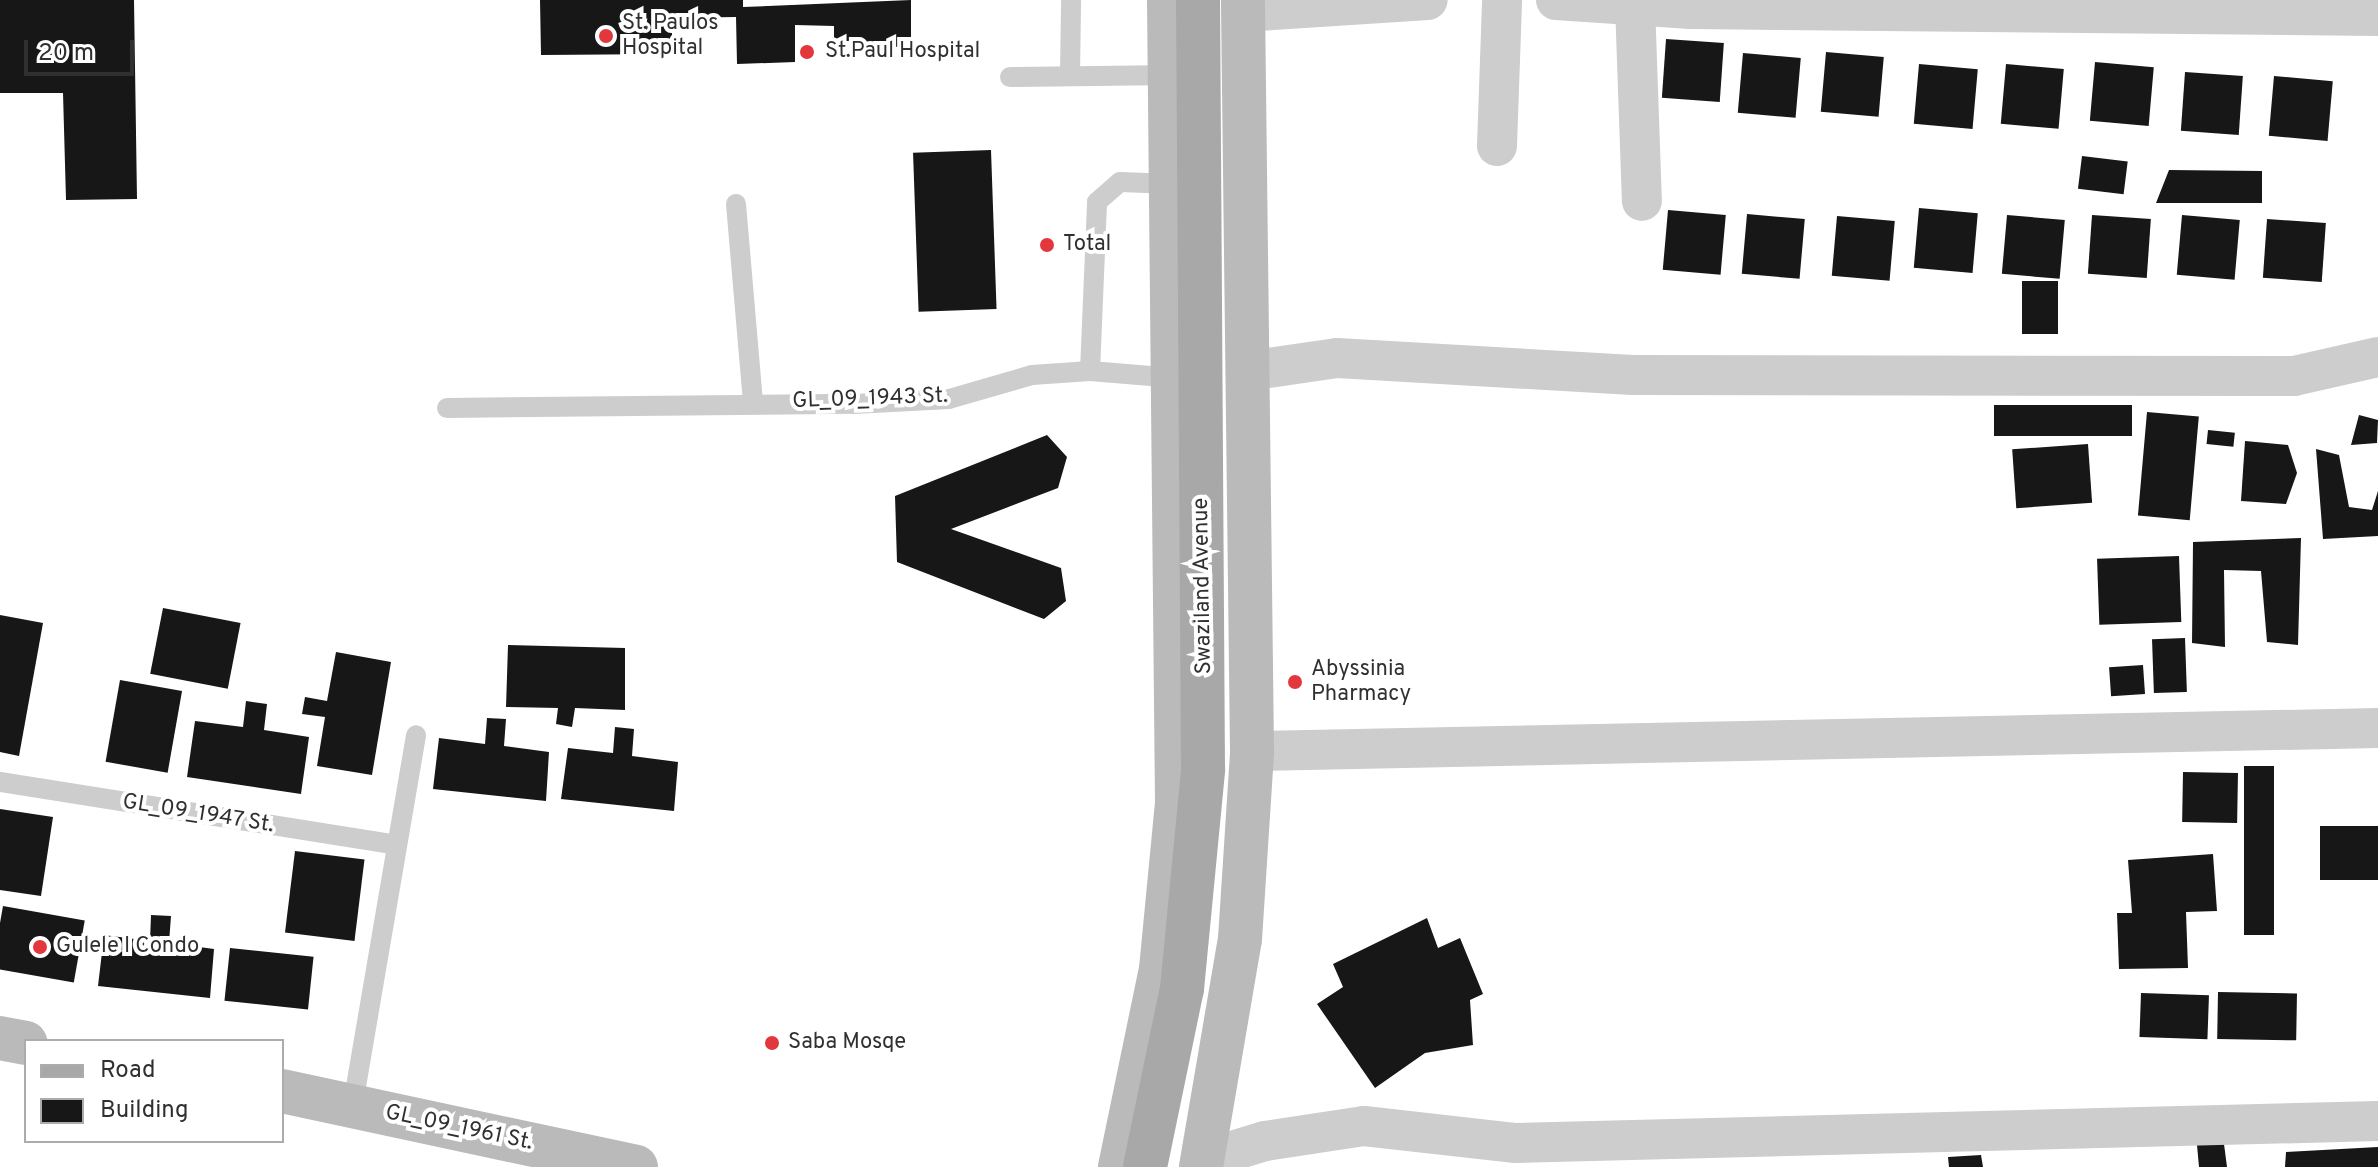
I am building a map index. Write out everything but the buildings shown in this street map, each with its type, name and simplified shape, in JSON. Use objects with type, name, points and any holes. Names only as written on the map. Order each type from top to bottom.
[{"type":"main road","points":[[1120,1167],[1152,1024],[1174,858],[1175,378],[1169,0]]},
{"type":"main road","name":"Swaziland Avenue","points":[[1145,1167],[1182,989],[1203,769],[1198,0]]},
{"type":"main road","points":[[1192,1165],[1240,939],[1252,751],[1247,371],[1234,4]]},
{"type":"main road","name":"Swaziland Avenue","points":[[1192,1165],[1223,839],[1234,4]]},
{"type":"main road","points":[[0,1038],[24,1043]]},
{"type":"main road","name":"GL_09_1961 St.","points":[[284,1091],[636,1167]]},
{"type":"street","points":[[1234,4],[1428,0]]},
{"type":"street","points":[[1497,146],[1502,0]]},
{"type":"street","points":[[1556,0],[1635,4],[2378,16]]},
{"type":"street","points":[[1635,4],[1642,201]]},
{"type":"street","points":[[1247,371],[1337,358],[1633,375],[2294,376],[2378,357]]},
{"type":"street","points":[[1252,751],[2378,728]]},
{"type":"street","points":[[1192,1165],[1265,1141],[1364,1126],[1516,1143],[1722,1151],[2378,1121]]},
{"type":"lane","points":[[1070,76],[1071,0]]},
{"type":"lane","points":[[1010,77],[1172,75]]},
{"type":"lane","points":[[1090,371],[1097,202],[1120,182],[1173,184]]},
{"type":"lane","points":[[736,204],[753,402]]},
{"type":"lane","name":"GL_09_1943 St.","points":[[447,408],[949,399],[994,382],[1090,371],[1175,378]]},
{"type":"lane","points":[[353,1104],[416,735]]},
{"type":"lane","name":"GL_09_1947 St.","points":[[0,782],[397,845]]},
{"type":"place","name":"St. Paulos Hospital","points":[[606,36]]},
{"type":"place","name":"St.Paul Hospital","points":[[807,52]]},
{"type":"place","name":"Total","points":[[1047,245]]},
{"type":"place","name":"Abyssinia Pharmacy","points":[[1295,682]]},
{"type":"place","name":"Gulele I Condo","points":[[40,947]]},
{"type":"place","name":"Saba Mosqe","points":[[772,1043]]}]
